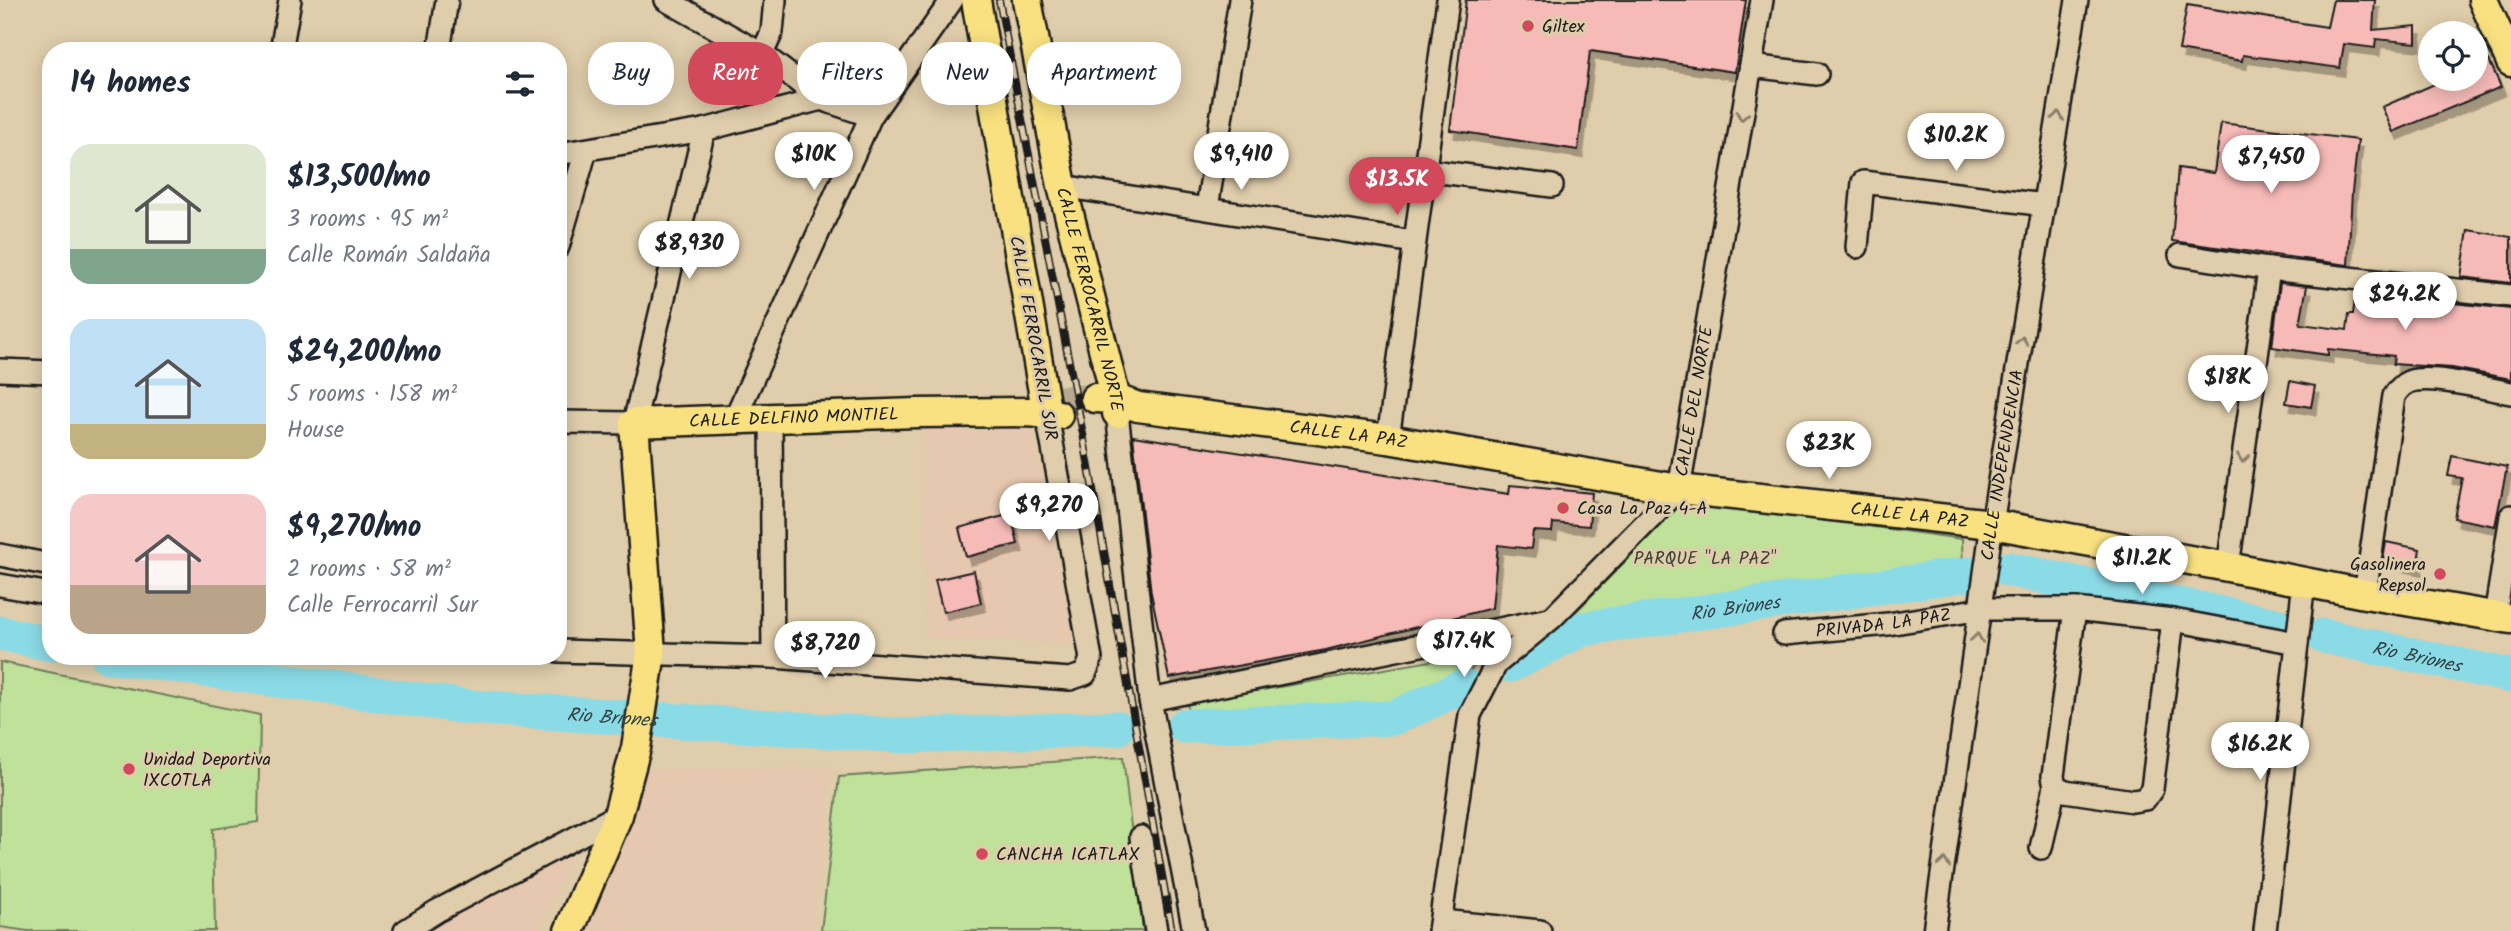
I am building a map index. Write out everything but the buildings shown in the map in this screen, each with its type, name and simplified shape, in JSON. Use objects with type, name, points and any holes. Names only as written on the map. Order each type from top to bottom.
[{"type":"main road","name":"CALLE FERROCARRIL SUR","points":[[976,0],[1047,409]]},
{"type":"main road","name":"CALLE FERROCARRIL NORTE","points":[[1027,0],[1062,186],[1112,406]]},
{"type":"main road","points":[[2483,0],[2511,62]]},
{"type":"main road","name":"CALLE LA PAZ","points":[[1112,406],[1388,439],[1679,489],[1992,524],[2503,617]]},
{"type":"main road","name":"CALLE DELFINO MONTIEL","points":[[634,423],[1047,409]]},
{"type":"main road","points":[[569,931],[618,816],[636,748],[652,653],[634,423]]},
{"type":"street","points":[[283,42],[290,0]]},
{"type":"street","points":[[440,42],[447,0]]},
{"type":"street","points":[[666,0],[741,42]]},
{"type":"street","points":[[767,42],[772,32],[775,0]]},
{"type":"street","points":[[735,418],[871,117],[952,0]]},
{"type":"street","points":[[1207,208],[1240,0]]},
{"type":"street","points":[[1388,439],[1448,0]]},
{"type":"street","name":"CALLE DEL NORTE","points":[[1440,926],[1470,715],[1496,664],[1552,618],[1679,489],[1762,0]]},
{"type":"street","name":"CALLE INDEPENDENCIA","points":[[1934,931],[1992,524],[2077,0]]},
{"type":"street","points":[[1751,65],[1817,74]]},
{"type":"street","points":[[783,70],[797,81]]},
{"type":"street","points":[[567,153],[704,130],[798,105]]},
{"type":"street","points":[[838,105],[871,117]]},
{"type":"street","points":[[634,423],[704,130]]},
{"type":"street","points":[[567,216],[586,150]]},
{"type":"street","points":[[1424,170],[1552,186]]},
{"type":"street","points":[[1857,247],[1863,182],[2044,205]]},
{"type":"street","points":[[1062,186],[1415,242]]},
{"type":"street","points":[[2180,255],[2269,269],[2511,296]]},
{"type":"street","points":[[2228,567],[2269,269]]},
{"type":"street","points":[[0,370],[42,372]]},
{"type":"street","points":[[2365,594],[2394,396],[2400,386],[2414,380],[2436,381],[2511,393]]},
{"type":"street","name":"CALLE FERROCARRIL NORTE","points":[[1112,406],[1150,700],[1194,931]]},
{"type":"street","name":"CALLE FERROCARRIL SUR","points":[[773,657],[1070,679],[1085,674],[1091,659],[1047,409]]},
{"type":"street","points":[[567,651],[773,657],[771,418]]},
{"type":"street","name":"CALLE DELFINO MONTIEL","points":[[567,422],[634,423]]},
{"type":"street","points":[[2503,617],[2511,516]]},
{"type":"street","points":[[0,555],[42,563]]},
{"type":"street","points":[[2264,931],[2304,582]]},
{"type":"street","points":[[0,585],[42,592]]},
{"type":"street","points":[[1982,609],[2075,609],[2173,620],[2297,643]]},
{"type":"street","name":"PRIVADA LA PAZ","points":[[1784,634],[1888,624],[1982,609]]},
{"type":"street","points":[[2041,848],[2055,786],[2053,776],[2075,609]]},
{"type":"street","points":[[1150,700],[1552,618]]},
{"type":"street","points":[[2055,786],[2065,791],[2133,801],[2146,799],[2152,789],[2173,620]]},
{"type":"street","points":[[405,931],[437,911],[618,816]]},
{"type":"street","points":[[1141,838],[1156,931]]},
{"type":"street","points":[[1440,926],[1539,931]]},
{"type":"shaded area","points":[[971,420],[974,432],[1031,425],[1074,644],[926,637],[923,423]]},
{"type":"shaded area","points":[[831,767],[812,931],[582,931],[641,770]]},
{"type":"shaded area","points":[[561,854],[571,860],[539,931],[422,931]]},
{"type":"green space","name":"PARQUE \"LA PAZ\"","points":[[1684,501],[1962,539],[1963,575],[1582,629],[1559,629]]},
{"type":"green space","points":[[1489,651],[1465,676],[1395,704],[1190,718],[1187,703]]},
{"type":"green space","name":"Unidad Deportiva IXCOTLA","points":[[0,662],[260,715],[258,822],[213,829],[215,931],[28,931],[0,927]]},
{"type":"green space","name":"CANCHA ICATLAX","points":[[1123,757],[1143,931],[821,931],[839,777]]},
{"type":"waterway","name":"Rio Briones","points":[[2008,569],[2279,626]]},
{"type":"waterway","name":"Rio Briones","points":[[1511,665],[1582,629],[1969,574]]},
{"type":"waterway","name":"Rio Briones","points":[[0,633],[42,642]]},
{"type":"waterway","name":"Rio Briones","points":[[2323,636],[2511,676]]},
{"type":"waterway","name":"Rio Briones","points":[[172,665],[468,707],[906,736],[1117,728]]},
{"type":"waterway","name":"Rio Briones","points":[[1184,726],[1393,718],[1464,686]]},
{"type":"tunnel","points":[[1056,400],[1095,398]]},
{"type":"railway","points":[[999,0],[1083,434],[1172,931]]},
{"type":"place","name":"Giltex","points":[[1528,26]]},
{"type":"place","name":"Casa La Paz 4-A","points":[[1563,508]]},
{"type":"place","name":"Gasolinera Repsol","points":[[2440,574]]},
{"type":"place","name":"Unidad Deportiva IXCOTLA","points":[[129,769]]},
{"type":"place","name":"CANCHA ICATLAX","points":[[982,854]]}]
